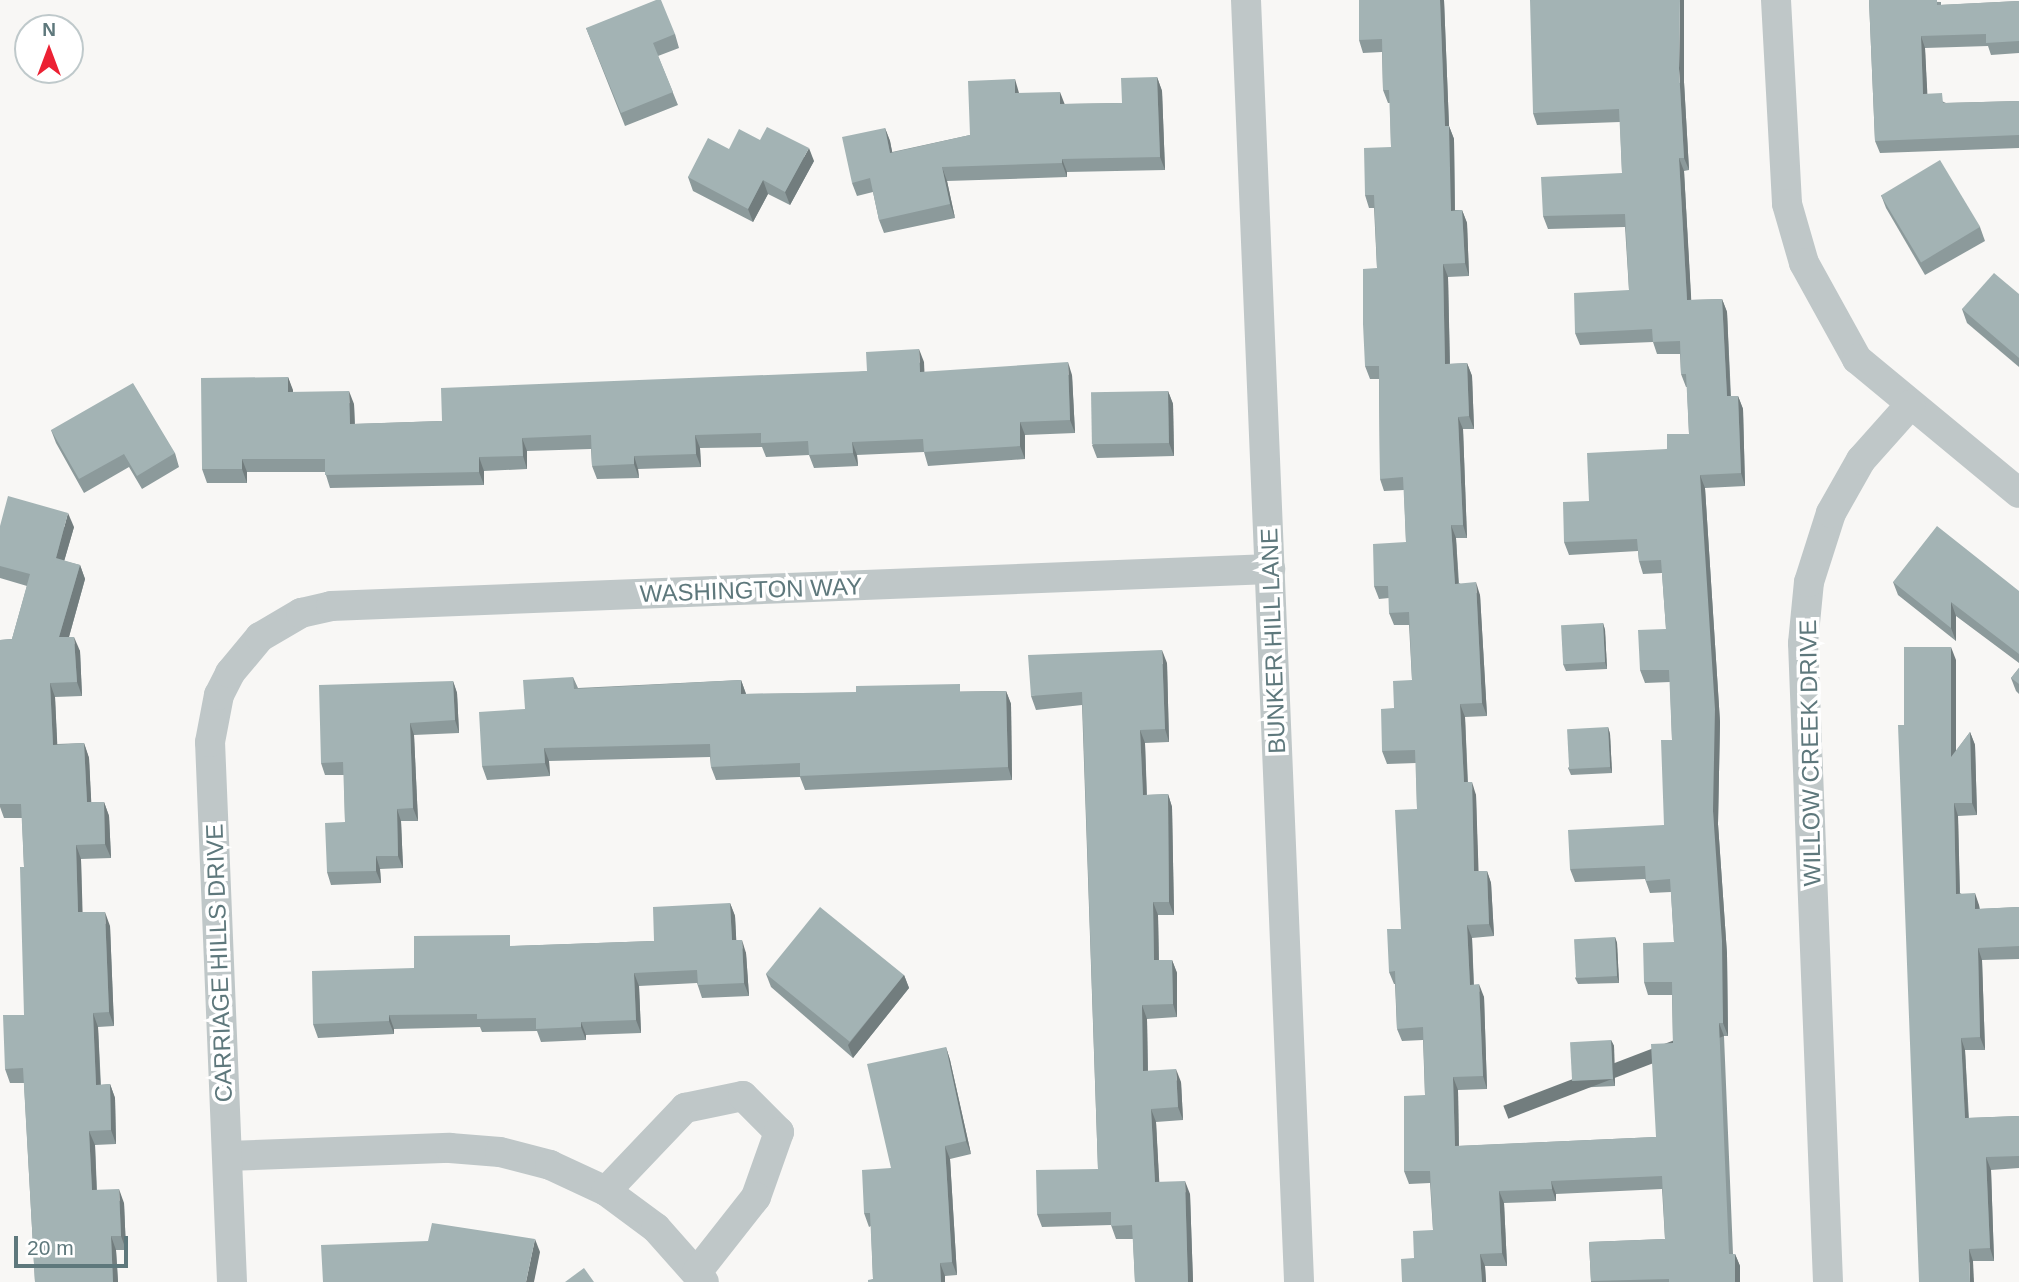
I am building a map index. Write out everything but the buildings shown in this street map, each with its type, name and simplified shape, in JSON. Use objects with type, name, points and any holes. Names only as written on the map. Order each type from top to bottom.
[{"type":"street","name":"BUNKER HILL LANE","points":[[1246,0],[1299,1282]]},
{"type":"street","points":[[1776,0],[1787,204],[1804,263],[1857,359],[2019,493]]},
{"type":"street","name":"WILLOW CREEK DRIVE","points":[[1828,1282],[1803,642],[1809,582],[1831,513],[1861,460],[1910,405]]},
{"type":"street","name":"WASHINGTON WAY","points":[[245,653],[280,624],[331,606],[1270,569]]},
{"type":"street","name":"CARRIAGE HILLS DRIVE","points":[[232,1282],[211,742],[219,695],[245,653]]},
{"type":"street","points":[[227,1156],[450,1148],[500,1152],[550,1165],[606,1191],[656,1228],[701,1277],[756,1198],[779,1132],[743,1096],[685,1108],[606,1191]]}]
